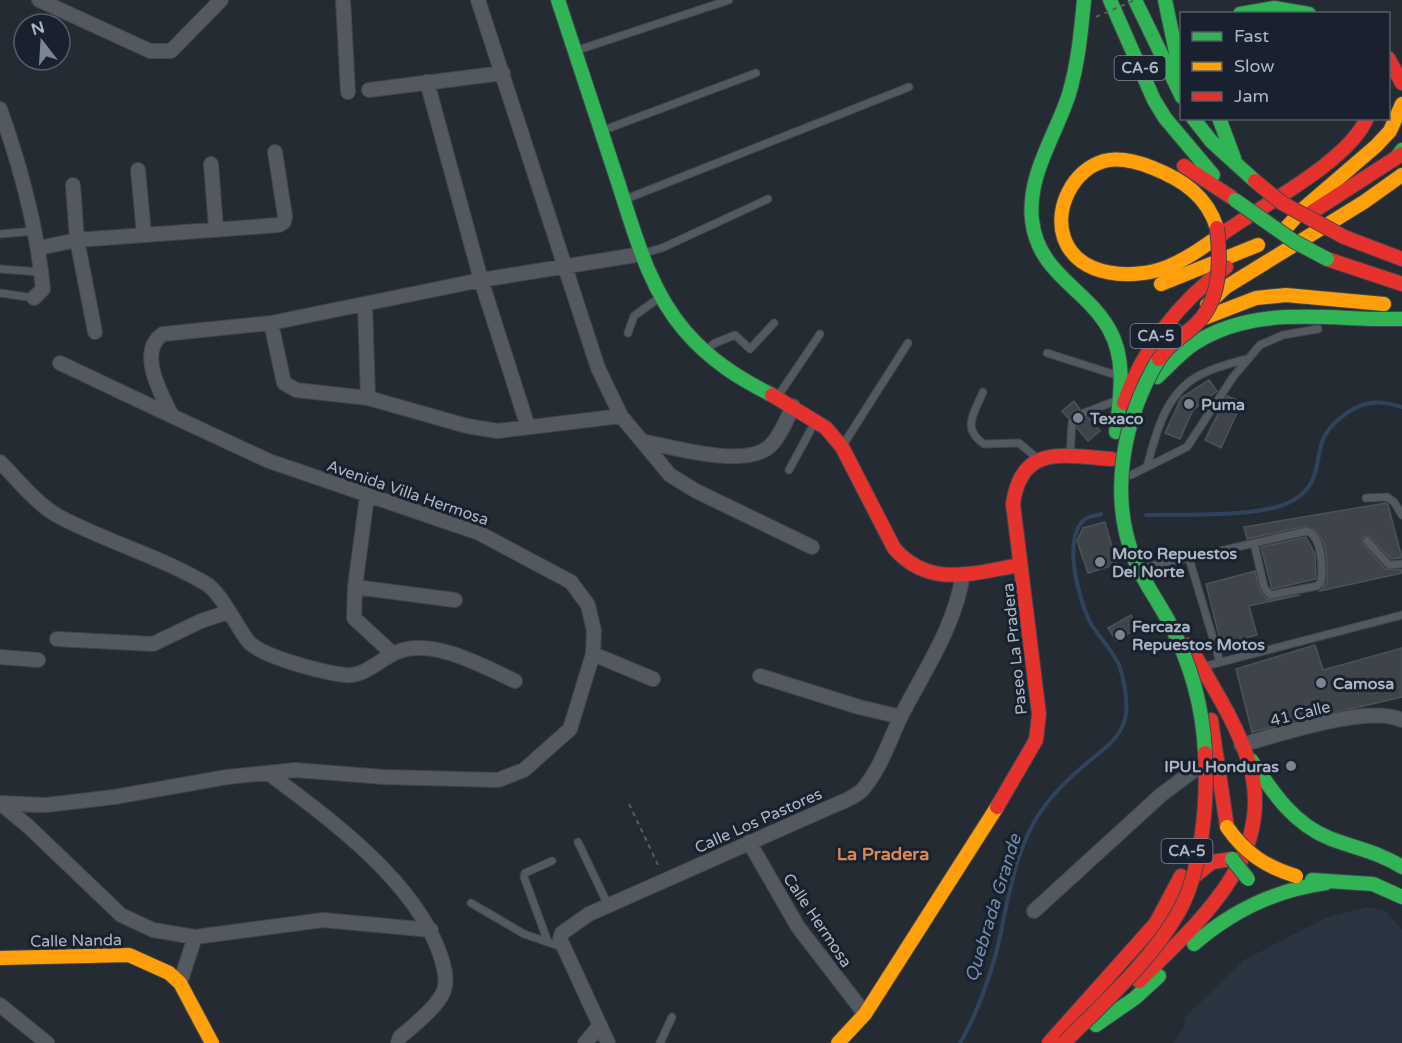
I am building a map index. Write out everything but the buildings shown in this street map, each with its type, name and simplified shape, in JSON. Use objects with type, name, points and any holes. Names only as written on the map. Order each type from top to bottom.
[{"type":"main road","points":[[558,0],[642,254],[661,297],[677,321],[704,352],[736,377],[817,420],[842,447],[902,560],[912,569],[925,573],[963,574],[1020,565]]},
{"type":"main road","points":[[1084,0],[1080,41],[1069,95],[1034,192],[1032,219],[1038,247],[1047,263],[1060,279],[1102,318],[1115,343],[1121,377],[1116,432]]},
{"type":"main road","name":"CA-6","points":[[1110,0],[1154,100],[1165,118],[1233,198],[1264,222],[1328,260],[1402,284]]},
{"type":"main road","name":"CA-6","points":[[1135,0],[1180,93]]},
{"type":"main road","points":[[1166,0],[1180,65]]},
{"type":"main road","points":[[1245,12],[1254,8],[1275,6],[1300,12]]},
{"type":"main road","points":[[1390,60],[1402,83]]},
{"type":"main road","points":[[1286,228],[1304,207],[1376,146],[1390,131],[1402,104]]},
{"type":"main road","points":[[1195,120],[1232,161],[1282,203],[1344,237],[1402,259]]},
{"type":"main road","points":[[1209,120],[1232,161]]},
{"type":"main road","points":[[1220,120],[1232,161]]},
{"type":"main road","points":[[1064,1043],[1149,953],[1173,921],[1183,904],[1204,829],[1207,744],[1199,706],[1180,646],[1130,550],[1124,518],[1122,478],[1125,449],[1135,412],[1161,355],[1199,320],[1215,292],[1221,260],[1218,234],[1217,228],[1208,205],[1178,178],[1152,164],[1126,158],[1105,159],[1088,168],[1071,186],[1062,208],[1060,228],[1066,244],[1080,260],[1097,270],[1131,275],[1169,266],[1218,234],[1324,163],[1352,141],[1366,120]]},
{"type":"main road","points":[[1108,146],[1084,154],[1072,164],[1057,189],[1050,210],[1049,231],[1057,248],[1078,273],[1108,285],[1138,288],[1188,274],[1258,245]]},
{"type":"main road","name":"CA-5","points":[[1049,1043],[1155,923],[1172,895],[1183,869],[1191,832],[1197,768],[1196,731],[1192,703],[1157,620],[1137,585],[1123,553],[1114,500],[1112,459],[1116,432],[1132,378],[1145,351],[1197,290],[1258,245],[1400,154]]},
{"type":"main road","points":[[1169,158],[1233,198]]},
{"type":"main road","points":[[1157,377],[1200,311],[1226,287],[1364,202],[1402,175]]},
{"type":"main road","points":[[1199,320],[1256,298],[1286,295],[1399,305]]},
{"type":"main road","points":[[1157,377],[1194,343],[1243,321],[1298,314],[1375,324],[1402,319]]},
{"type":"main road","name":"CA-5","points":[[1080,1043],[1205,916],[1234,875],[1250,843],[1256,824],[1257,803],[1254,779],[1243,747],[1150,566],[1139,538],[1131,498],[1131,457],[1143,411],[1157,377]]},
{"type":"main road","points":[[1038,459],[1112,459]]},
{"type":"main road","name":"Paseo La Pradera","points":[[838,1043],[865,1014],[1005,797],[1036,740],[1039,714],[1013,491],[1022,469],[1038,459]]},
{"type":"main road","points":[[1157,620],[1197,683],[1206,703],[1219,748],[1220,792],[1227,827],[1239,846],[1255,860],[1274,870],[1326,883]]},
{"type":"main road","points":[[1243,747],[1295,820],[1314,832],[1371,850],[1402,867]]},
{"type":"main road","points":[[1172,895],[1212,861],[1223,858],[1232,860],[1248,879],[1249,891],[1233,914]]},
{"type":"main road","points":[[1096,1025],[1136,998],[1202,937],[1233,914],[1279,891],[1326,883],[1373,884],[1402,897]]},
{"type":"main road","name":"Calle Nanda","points":[[0,958],[129,955],[169,973],[180,983]]},
{"type":"main road","points":[[180,983],[212,1043]]},
{"type":"street","points":[[39,0],[150,51],[162,52],[171,51],[221,0]]},
{"type":"street","points":[[343,0],[348,92]]},
{"type":"street","points":[[478,0],[598,368],[621,416],[670,475],[696,491],[812,547]]},
{"type":"street","points":[[369,90],[503,73]]},
{"type":"street","points":[[427,82],[481,280],[528,427]]},
{"type":"street","points":[[1,113],[39,248],[43,289],[34,298]]},
{"type":"street","points":[[39,248],[77,240],[279,225],[284,222],[275,152]]},
{"type":"street","points":[[211,164],[216,228]]},
{"type":"street","points":[[138,170],[144,234]]},
{"type":"street","points":[[74,185],[77,240],[95,333]]},
{"type":"street","points":[[172,416],[153,373],[152,358],[157,338],[163,334],[271,323],[481,280],[642,254]]},
{"type":"street","points":[[365,304],[368,398]]},
{"type":"street","points":[[271,323],[284,384],[296,390],[368,398],[467,426],[498,431],[621,416]]},
{"type":"street","name":"Avenida Villa Hermosa","points":[[0,803],[46,805],[295,770],[384,777],[498,780],[524,770],[570,729],[593,654],[594,631],[588,604],[571,582],[479,533],[269,461],[60,363]]},
{"type":"street","points":[[642,441],[724,456],[757,453],[772,444],[794,406]]},
{"type":"street","points":[[0,462],[42,505],[59,517],[158,558],[208,585],[249,644],[264,653],[348,676],[371,668],[407,648],[428,649],[466,658],[515,681]]},
{"type":"street","points":[[367,496],[355,587],[354,618],[393,654]]},
{"type":"street","name":"Calle Los Pastores","points":[[564,948],[560,939],[562,933],[581,919],[828,808],[862,790],[880,764],[901,717],[920,686],[955,610],[963,574]]},
{"type":"street","points":[[355,587],[455,600]]},
{"type":"street","points":[[57,639],[153,644],[201,621],[228,612]]},
{"type":"street","points":[[593,654],[653,679]]},
{"type":"street","points":[[0,657],[38,660]]},
{"type":"street","points":[[760,676],[859,707],[901,717]]},
{"type":"street","name":"41 Calle","points":[[1243,747],[1355,717],[1377,716],[1402,720]]},
{"type":"street","points":[[1034,911],[1161,795],[1197,768]]},
{"type":"street","points":[[268,773],[356,841],[401,890],[430,930],[444,969],[445,987],[430,1010],[400,1037],[398,1043]]},
{"type":"street","points":[[0,803],[29,827],[121,915],[153,930],[195,937],[322,920],[430,930]]},
{"type":"street","name":"Calle Hermosa","points":[[749,842],[798,927],[865,1014]]},
{"type":"street","points":[[180,983],[195,937]]},
{"type":"street","points":[[564,948],[608,1043]]},
{"type":"street","points":[[0,1005],[46,1043]]},
{"type":"street","points":[[585,1043],[600,1025]]},
{"type":"lane","points":[[576,51],[729,0]]},
{"type":"lane","points":[[602,131],[756,73]]},
{"type":"lane","points":[[624,200],[909,87]]},
{"type":"lane","points":[[642,254],[662,248],[768,199]]},
{"type":"lane","points":[[0,234],[35,231]]},
{"type":"lane","points":[[0,269],[41,272]]},
{"type":"lane","points":[[0,293],[34,298]]},
{"type":"lane","points":[[628,333],[634,316],[661,297]]},
{"type":"lane","points":[[704,352],[730,335],[735,335],[750,349],[754,348],[774,323]]},
{"type":"lane","points":[[1131,476],[1187,447],[1247,358],[1260,345],[1283,335],[1322,329]]},
{"type":"lane","points":[[777,398],[820,334]]},
{"type":"lane","points":[[842,447],[851,437],[908,343]]},
{"type":"lane","points":[[1047,353],[1121,377]]},
{"type":"lane","points":[[1147,467],[1158,426],[1172,399],[1204,372],[1247,358]]},
{"type":"lane","points":[[983,392],[970,425],[972,434],[984,444],[1019,442],[1038,459]]},
{"type":"lane","points":[[1084,413],[1120,399]]},
{"type":"lane","points":[[789,470],[808,429],[817,420]]},
{"type":"lane","points":[[1070,458],[1072,422]]},
{"type":"lane","points":[[1366,498],[1387,496],[1402,515]]},
{"type":"lane","points":[[1150,566],[1307,531],[1311,532],[1317,540],[1321,582],[1317,586],[1270,595],[1264,587],[1254,543]]},
{"type":"lane","points":[[1367,541],[1389,565],[1402,564]]},
{"type":"lane","points":[[1189,558],[1220,662]]},
{"type":"lane","points":[[1201,667],[1402,615]]},
{"type":"lane","points":[[578,842],[608,905]]},
{"type":"lane","points":[[548,942],[524,877],[525,873],[552,861]]},
{"type":"lane","points":[[471,903],[524,934],[564,948]]},
{"type":"lane","points":[[660,1043],[672,1017]]},
{"type":"path","points":[[1096,17],[1135,0]]},
{"type":"path","points":[[628,804],[666,879]]},
{"type":"shaded area","points":[[1367,907],[1386,911],[1402,930],[1402,1043],[1173,1043],[1185,1026],[1184,1018],[1244,960],[1326,918]]},
{"type":"waterway","name":"Quebrada Grande","points":[[1146,515],[1242,513],[1279,506],[1292,501],[1301,495],[1312,482],[1325,435],[1342,417],[1370,403],[1402,407]]},
{"type":"waterway","name":"Quebrada Grande","points":[[960,1043],[989,977],[1016,865],[1026,837],[1043,809],[1061,787],[1112,741],[1125,719],[1123,677],[1113,654],[1086,614],[1073,556],[1077,529],[1084,520],[1101,514]]},
{"type":"traffic: fast","points":[[558,0],[642,256],[661,295],[685,331],[704,351],[736,375],[772,395]]},
{"type":"traffic: fast","points":[[1084,0],[1079,48],[1072,83],[1038,171],[1032,203],[1032,220],[1036,239],[1043,254],[1099,315],[1115,341],[1121,380],[1116,432]]},
{"type":"traffic: fast","points":[[1110,0],[1154,100],[1165,118],[1213,175]]},
{"type":"traffic: fast","points":[[1135,0],[1180,93]]},
{"type":"traffic: fast","points":[[1165,0],[1180,71]]},
{"type":"traffic: fast","points":[[1251,12],[1274,8],[1297,12]]},
{"type":"traffic: fast","points":[[1195,120],[1211,141],[1255,181]]},
{"type":"traffic: fast","points":[[1220,120],[1234,158]]},
{"type":"traffic: fast","points":[[1397,157],[1402,150]]},
{"type":"traffic: fast","points":[[1235,200],[1295,242],[1327,259]]},
{"type":"traffic: fast","points":[[1157,377],[1195,343],[1219,331],[1244,323],[1269,318],[1296,317],[1402,319]]},
{"type":"traffic: fast","points":[[1159,359],[1136,406],[1128,432],[1123,458],[1122,510],[1135,561],[1169,622],[1189,669],[1198,702],[1205,753]]},
{"type":"traffic: fast","points":[[1251,760],[1284,805],[1304,824],[1329,838],[1375,854],[1402,867]]},
{"type":"traffic: fast","points":[[1232,859],[1248,879]]},
{"type":"traffic: fast","points":[[1312,880],[1373,884],[1402,897]]},
{"type":"traffic: fast","points":[[1194,944],[1224,921],[1256,903],[1289,891],[1326,883]]},
{"type":"traffic: fast","points":[[1096,1025],[1135,998],[1159,976]]},
{"type":"traffic: slow","points":[[1286,228],[1304,208],[1376,146],[1390,131],[1402,104]]},
{"type":"traffic: slow","points":[[1217,228],[1207,207],[1193,190],[1153,168],[1123,160],[1104,161],[1083,173],[1069,192],[1062,215],[1064,238],[1071,251],[1081,261],[1094,268],[1124,274],[1139,274],[1167,267],[1189,256],[1222,234]]},
{"type":"traffic: slow","points":[[1207,305],[1226,287],[1364,202],[1402,175]]},
{"type":"traffic: slow","points":[[1161,284],[1258,245]]},
{"type":"traffic: slow","points":[[1199,320],[1256,298],[1286,295],[1384,304]]},
{"type":"traffic: slow","points":[[838,1043],[865,1014],[997,807]]},
{"type":"traffic: slow","points":[[1227,827],[1257,858],[1296,876]]},
{"type":"traffic: slow","points":[[0,958],[129,955],[169,973],[180,983],[212,1043]]},
{"type":"traffic: jam","points":[[1390,62],[1402,83]]},
{"type":"traffic: jam","points":[[1222,234],[1302,182],[1342,151],[1366,120]]},
{"type":"traffic: jam","points":[[1312,212],[1402,154]]},
{"type":"traffic: jam","points":[[1184,166],[1231,197]]},
{"type":"traffic: jam","points":[[1255,181],[1282,203],[1344,237]]},
{"type":"traffic: jam","points":[[1159,359],[1171,345],[1194,326],[1210,305],[1219,268],[1217,228]]},
{"type":"traffic: jam","points":[[1344,237],[1402,259]]},
{"type":"traffic: jam","points":[[1327,259],[1402,284]]},
{"type":"traffic: jam","points":[[1124,403],[1132,382],[1152,344],[1164,327],[1193,295],[1226,267]]},
{"type":"traffic: jam","points":[[772,395],[826,428],[842,447],[894,548],[908,561],[937,574],[952,575],[1020,565]]},
{"type":"traffic: jam","points":[[997,807],[1036,740],[1039,714],[1013,504],[1018,484],[1025,471],[1035,462],[1048,458],[1078,456],[1112,459]]},
{"type":"traffic: jam","points":[[1139,981],[1185,935],[1227,885],[1242,857],[1252,828],[1255,796],[1244,747],[1230,717],[1189,645]]},
{"type":"traffic: jam","points":[[1211,720],[1227,827]]},
{"type":"traffic: jam","points":[[1064,1043],[1153,950],[1186,898],[1198,858],[1204,815],[1205,753]]},
{"type":"traffic: jam","points":[[1186,883],[1212,862],[1232,859]]},
{"type":"traffic: jam","points":[[1049,1043],[1156,923],[1181,876]]},
{"type":"place","name":"Puma","points":[[1189,404]]},
{"type":"place","name":"Texaco","points":[[1078,418]]},
{"type":"place","name":"Moto Repuestos Del Norte","points":[[1100,562]]},
{"type":"place","name":"Fercaza Repuestos Motos","points":[[1120,635]]},
{"type":"place","name":"Camosa","points":[[1321,683]]},
{"type":"place","name":"IPUL Honduras","points":[[1291,766]]},
{"type":"district","name":"La Pradera","points":[[883,854]]}]
